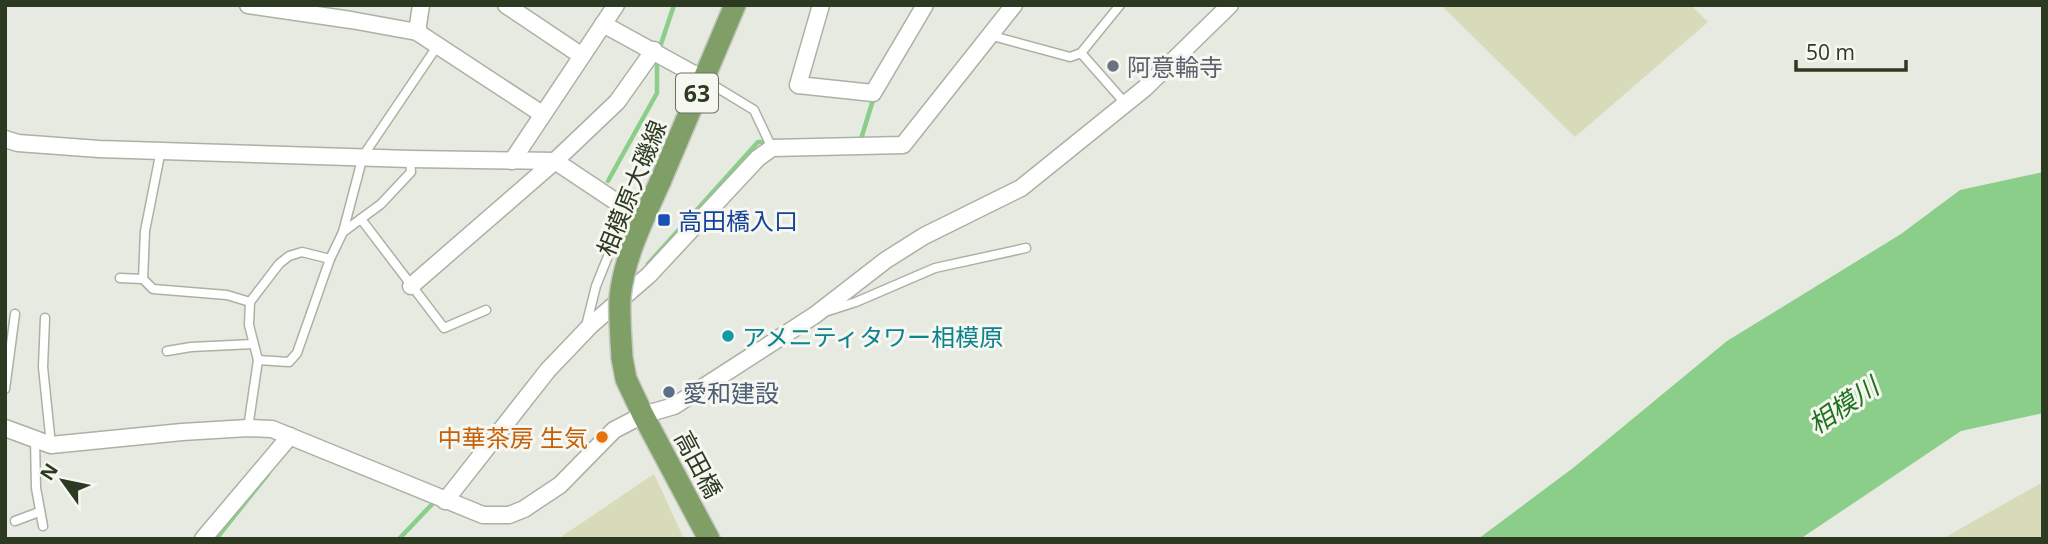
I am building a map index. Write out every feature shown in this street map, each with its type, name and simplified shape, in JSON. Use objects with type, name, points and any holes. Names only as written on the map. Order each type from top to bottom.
[{"type":"main road","name":"相模原大磯線","points":[[647,422],[626,379],[622,358],[620,295],[641,225],[735,5]]},
{"type":"main road","name":"高田橋","points":[[647,422],[709,539]]},
{"type":"street","points":[[248,5],[352,12],[417,32],[542,114]]},
{"type":"street","points":[[417,32],[421,5]]},
{"type":"street","points":[[506,5],[582,56]]},
{"type":"street","points":[[512,161],[616,5]]},
{"type":"street","points":[[821,5],[798,85],[873,93],[925,5]]},
{"type":"street","points":[[445,501],[548,370],[584,332],[649,275],[771,143],[903,145],[1014,5]]},
{"type":"street","points":[[5,428],[51,445],[132,436],[248,428],[272,429],[483,515],[509,515],[524,509],[560,485],[614,430],[647,422],[815,315],[886,260],[924,236],[1020,188],[1145,88],[1230,5]]},
{"type":"street","points":[[603,24],[703,79]]},
{"type":"street","points":[[411,286],[555,161],[617,102],[654,50]]},
{"type":"street","points":[[5,139],[99,149],[555,161],[627,209]]},
{"type":"street","points":[[203,539],[290,436]]},
{"type":"lane","points":[[989,35],[1070,57],[1081,53],[1120,5]]},
{"type":"lane","points":[[258,360],[289,362],[297,353],[330,259],[343,232],[363,156],[438,45]]},
{"type":"lane","points":[[1081,53],[1125,103]]},
{"type":"lane","points":[[703,79],[754,110],[771,143]]},
{"type":"lane","points":[[143,279],[145,231],[161,150]]},
{"type":"lane","points":[[343,232],[381,204],[411,172],[410,159]]},
{"type":"lane","points":[[584,332],[596,286],[627,209]]},
{"type":"lane","points":[[361,219],[444,328],[486,310]]},
{"type":"lane","points":[[815,315],[856,302],[935,268],[1026,248]]},
{"type":"lane","points":[[248,428],[258,360],[249,324],[250,302],[278,264],[289,256],[302,252],[330,259]]},
{"type":"lane","points":[[120,278],[143,279],[153,289],[226,295],[250,302]]},
{"type":"lane","points":[[5,389],[15,314]]},
{"type":"lane","points":[[46,318],[43,367],[51,445]]},
{"type":"lane","points":[[167,351],[253,344]]},
{"type":"lane","points":[[35,439],[36,488],[43,526]]},
{"type":"lane","points":[[15,521],[39,512]]},
{"type":"shaded area","points":[[1441,5],[1691,5],[1708,22],[1575,137]]},
{"type":"shaded area","points":[[654,474],[684,539],[558,539]]},
{"type":"shaded area","points":[[2043,482],[2043,539],[1942,539]]},
{"type":"water","name":"相模川","points":[[2043,172],[2043,413],[1961,431],[1800,539],[1478,539],[1573,468],[1727,341],[1901,234],[1960,190]]},
{"type":"waterway","points":[[659,50],[674,5]]},
{"type":"waterway","points":[[608,181],[657,93],[657,58]]},
{"type":"waterway","points":[[861,139],[873,100]]},
{"type":"waterway","points":[[648,264],[758,142],[769,142]]},
{"type":"waterway","points":[[216,539],[268,474]]},
{"type":"waterway","points":[[399,539],[437,499]]},
{"type":"place","name":"阿意輪寺","points":[[1113,66]]},
{"type":"place","name":"高田橋入口","points":[[664,220]]},
{"type":"place","name":"アメニティタワー相模原","points":[[728,336]]},
{"type":"place","name":"愛和建設","points":[[669,392]]},
{"type":"place","name":"中華茶房 生気","points":[[602,437]]}]
